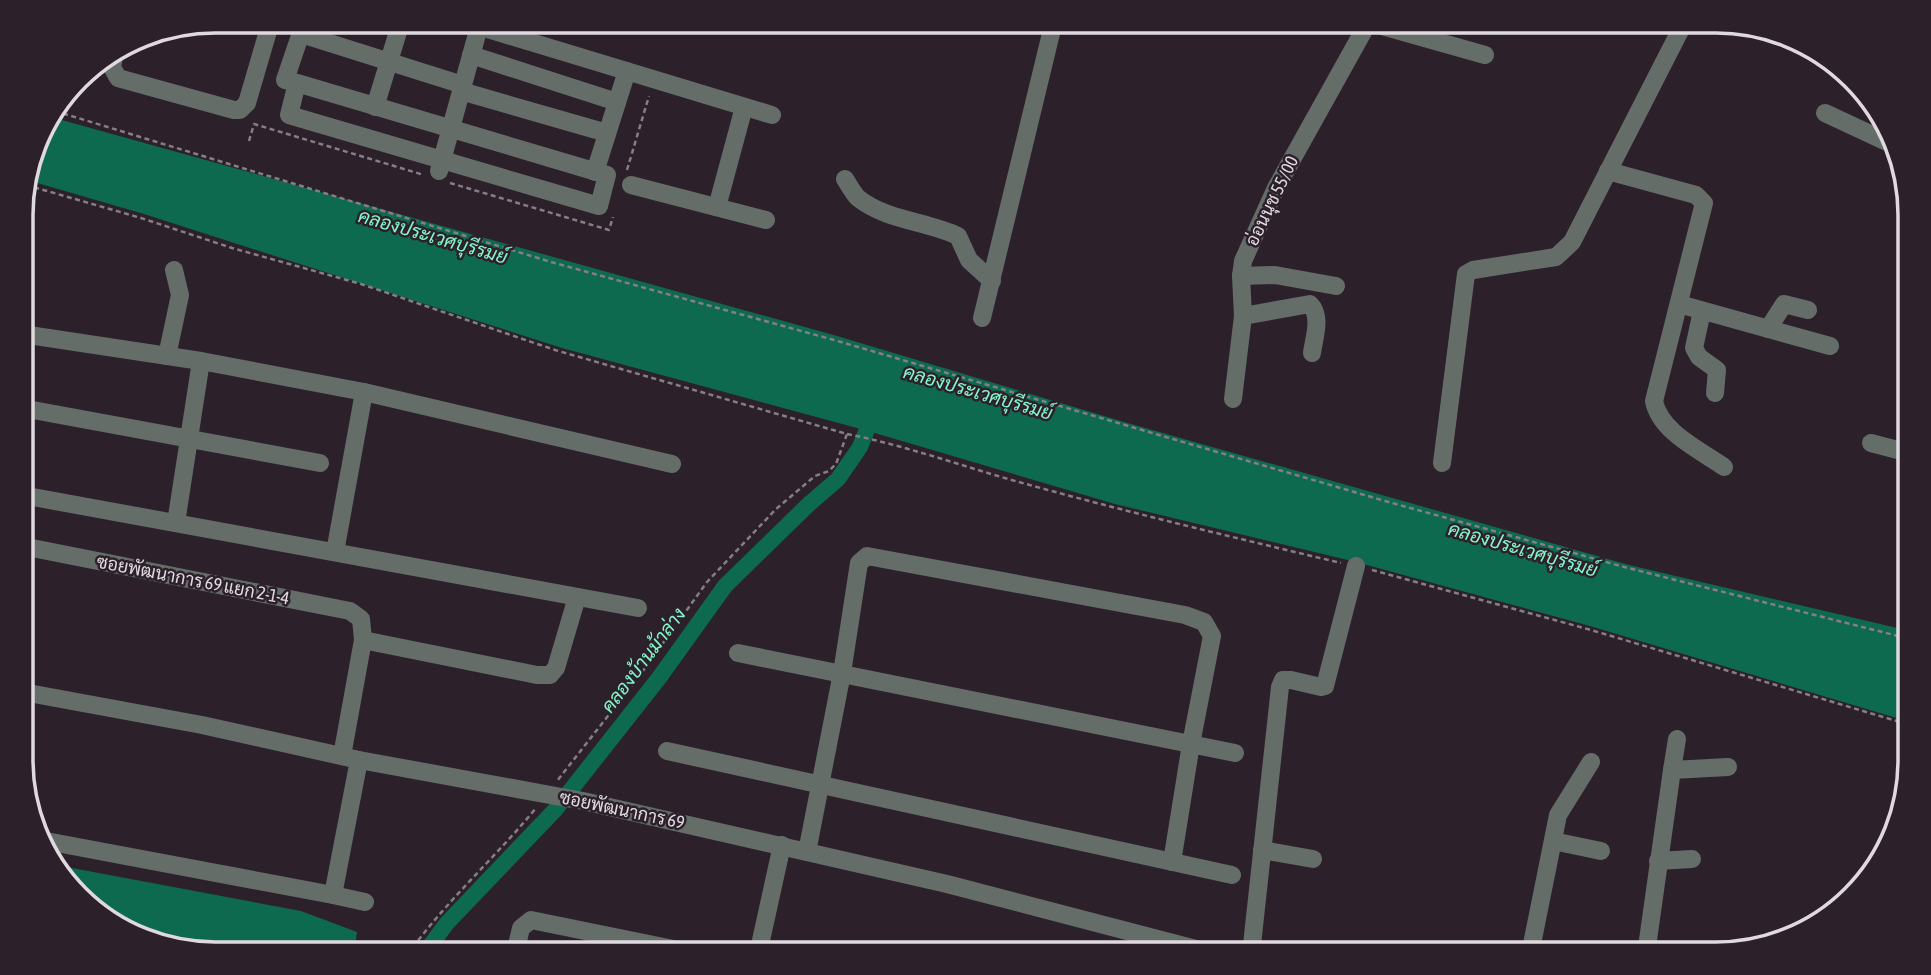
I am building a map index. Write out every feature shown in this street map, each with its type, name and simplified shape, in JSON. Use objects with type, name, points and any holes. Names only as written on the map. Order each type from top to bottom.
[{"type":"street","points":[[112,65],[118,78],[240,110],[247,103],[267,33]]},
{"type":"street","points":[[297,83],[289,115],[440,167],[599,206],[607,175],[450,130],[297,83],[285,80],[301,33]]},
{"type":"street","points":[[316,33],[462,88],[607,133]]},
{"type":"street","points":[[375,107],[398,33]]},
{"type":"street","points":[[440,167],[478,33]]},
{"type":"street","points":[[503,33],[772,115]]},
{"type":"street","points":[[982,318],[1051,33]]},
{"type":"street","name":"อ่อนนุช 55/00","points":[[1233,398],[1243,316],[1243,261],[1276,188],[1362,33]]},
{"type":"street","points":[[1407,33],[1485,55]]},
{"type":"street","points":[[1443,463],[1466,274],[1473,270],[1556,257],[1572,242],[1679,33]]},
{"type":"street","points":[[471,55],[617,102]]},
{"type":"street","points":[[595,172],[627,71]]},
{"type":"street","points":[[717,207],[744,107]]},
{"type":"street","points":[[1825,113],[1881,139]]},
{"type":"street","points":[[1608,171],[1696,195],[1704,203],[1654,401],[1656,413],[1681,437],[1724,467]]},
{"type":"street","points":[[845,179],[856,197],[877,209],[958,236],[968,260],[992,281]]},
{"type":"street","points":[[627,182],[766,220]]},
{"type":"street","points":[[167,356],[180,295],[174,270]]},
{"type":"street","points":[[1241,276],[1275,275],[1336,286]]},
{"type":"street","points":[[1243,316],[1310,304],[1314,307],[1317,320],[1312,353]]},
{"type":"street","points":[[1679,304],[1830,346]]},
{"type":"street","points":[[1768,329],[1784,304],[1808,310]]},
{"type":"street","points":[[1702,311],[1694,348],[1699,357],[1717,370],[1715,393]]},
{"type":"street","points":[[34,336],[201,361],[364,392],[671,464]]},
{"type":"street","points":[[176,523],[201,361]]},
{"type":"street","points":[[335,552],[364,392]]},
{"type":"street","points":[[34,410],[320,463]]},
{"type":"street","points":[[1871,443],[1898,450]]},
{"type":"street","points":[[33,497],[638,608]]},
{"type":"street","name":"ซอยพัฒนาการ 69 แยก 2-1-4","points":[[33,548],[350,611],[361,619],[363,640]]},
{"type":"street","points":[[807,852],[842,673],[859,564],[867,556],[1185,615],[1204,622],[1212,636],[1172,862]]},
{"type":"street","points":[[1252,941],[1280,687],[1283,680],[1325,686],[1356,566]]},
{"type":"street","points":[[333,895],[363,640],[537,675],[550,675],[556,668],[577,597]]},
{"type":"street","points":[[738,653],[1235,753]]},
{"type":"street","name":"ซอยพัฒนาการ 69","points":[[33,694],[202,725],[351,758],[583,801],[782,845],[947,884],[1146,941]]},
{"type":"street","points":[[1648,941],[1677,739]]},
{"type":"street","points":[[667,751],[1231,875]]},
{"type":"street","points":[[1533,941],[1558,815],[1591,762]]},
{"type":"street","points":[[1672,770],[1728,767]]},
{"type":"street","points":[[1553,841],[1601,851]]},
{"type":"street","points":[[54,842],[365,902]]},
{"type":"street","points":[[761,942],[782,845]]},
{"type":"street","points":[[1262,850],[1313,859]]},
{"type":"street","points":[[1658,862],[1692,859]]},
{"type":"street","points":[[518,942],[522,928],[531,920],[638,942]]},
{"type":"path","points":[[627,182],[654,79]]},
{"type":"path","points":[[65,114],[538,258],[848,344],[1385,502],[1628,568],[1898,636]]},
{"type":"path","points":[[36,188],[361,284],[555,350],[847,434],[1205,531],[1356,566],[1591,631],[1898,721]]},
{"type":"path","points":[[608,230],[612,217]]},
{"type":"path","points":[[551,789],[640,675],[707,582],[776,509],[815,476],[829,471],[836,464],[847,434]]},
{"type":"path","points":[[417,942],[433,920],[511,838],[543,799]]},
{"type":"water","name":"คลองประเวศบุรีรมย์","points":[[61,120],[837,336],[1124,422],[1629,565],[1898,628],[1898,718],[1590,626],[1356,562],[1115,504],[868,431],[562,348],[144,214],[36,183],[47,145]]},
{"type":"water","points":[[69,867],[301,911],[357,932],[356,942],[215,942],[168,936],[135,923],[104,904],[86,889]]},
{"type":"waterway","name":"คลองบ้านม้าล่าง","points":[[433,942],[447,923],[555,810],[659,678],[725,586],[838,479],[860,447],[874,412]]}]
